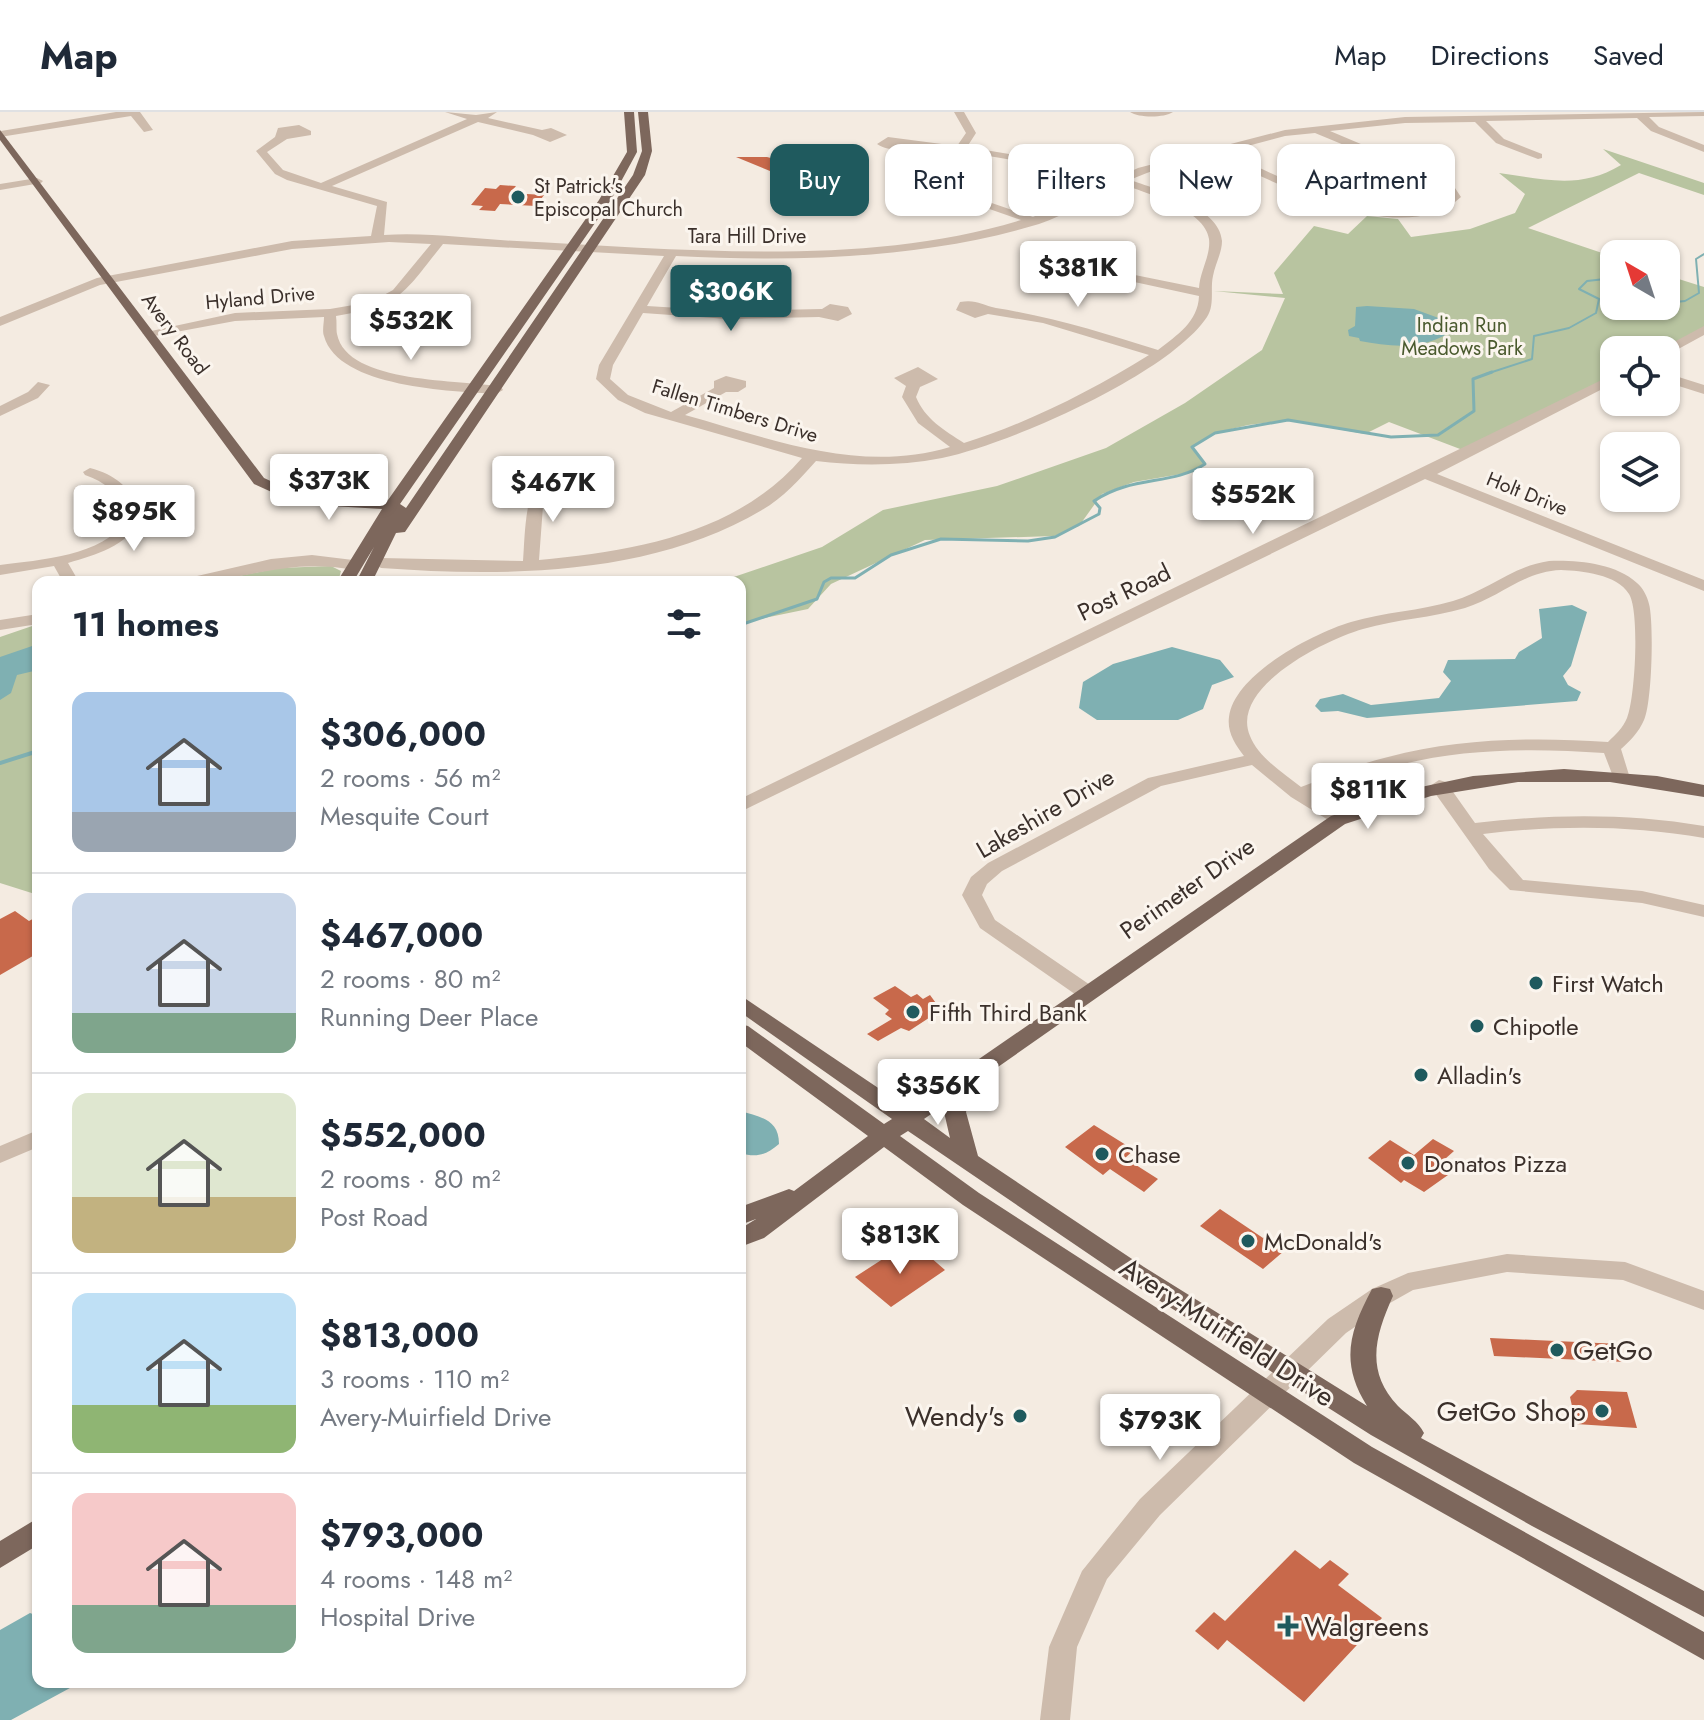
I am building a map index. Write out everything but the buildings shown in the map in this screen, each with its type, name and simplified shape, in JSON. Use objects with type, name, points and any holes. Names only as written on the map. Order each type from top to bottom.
[{"type":"main road","points":[[354,574],[386,513],[572,247],[632,152],[629,112]]},
{"type":"main road","points":[[375,576],[422,496],[639,175],[647,151],[643,112]]},
{"type":"main road","name":"Avery Road","points":[[0,134],[259,481],[298,499],[352,505],[386,513]]},
{"type":"main road","points":[[367,576],[382,540],[400,510],[386,513]]},
{"type":"main road","name":"Perimeter Drive","points":[[746,1236],[756,1232],[804,1193],[907,1120],[1338,820],[1388,800],[1439,786],[1496,776],[1620,775],[1704,791]]},
{"type":"main road","name":"Avery-Muirfield Drive","points":[[746,1006],[968,1162],[1290,1371],[1383,1429],[1704,1605]]},
{"type":"main road","name":"Avery-Muirfield Drive","points":[[746,1035],[971,1199],[1267,1394],[1363,1455],[1704,1647]]},
{"type":"main road","points":[[965,1080],[955,1112],[968,1162]]},
{"type":"main road","name":"Perimeter Drive","points":[[746,1214],[804,1193]]},
{"type":"main road","points":[[1381,1296],[1370,1316],[1359,1362],[1371,1391],[1392,1419],[1466,1474]]},
{"type":"main road","points":[[0,1556],[32,1534]]},
{"type":"street","points":[[0,134],[134,112],[148,130]]},
{"type":"street","points":[[450,112],[540,133]]},
{"type":"street","points":[[323,186],[492,112]]},
{"type":"street","points":[[959,112],[971,133],[964,144]]},
{"type":"street","points":[[1135,112],[1168,112]]},
{"type":"street","name":"Tara Hill Drive","points":[[1245,144],[1315,129],[1401,116],[1478,119],[1700,113]]},
{"type":"street","points":[[1640,115],[1655,129],[1704,149]]},
{"type":"street","points":[[1478,119],[1500,141],[1538,156]]},
{"type":"street","points":[[1261,171],[1352,208],[1377,214],[1418,212],[1452,201],[1455,192],[1447,184],[1315,129]]},
{"type":"street","points":[[283,137],[264,147],[263,155],[279,172],[383,204],[377,238]]},
{"type":"street","points":[[0,187],[37,181]]},
{"type":"street","name":"Fallen Timbers Drive","points":[[671,254],[606,365],[603,379],[627,399],[811,457],[881,460],[962,448],[1072,403],[1187,335],[1204,313],[1205,293],[1217,239],[1211,225],[1198,214],[1134,187]]},
{"type":"street","points":[[992,206],[1035,221]]},
{"type":"street","name":"Tara Hill Drive","points":[[0,322],[75,289],[109,279],[292,245],[377,238],[441,239],[671,254],[761,256],[881,250],[967,239],[1045,216]]},
{"type":"street","name":"Hyland Drive","points":[[149,333],[235,317],[330,313],[363,308],[392,297],[441,239]]},
{"type":"street","points":[[1118,275],[1205,293]]},
{"type":"street","points":[[639,309],[728,315],[823,313]]},
{"type":"street","points":[[987,310],[1045,319],[1158,354]]},
{"type":"street","points":[[330,313],[328,328],[333,345],[355,363],[398,379],[496,390]]},
{"type":"street","points":[[1680,343],[1704,330]]},
{"type":"street","points":[[1680,382],[1704,390]]},
{"type":"street","points":[[914,384],[909,397],[913,410],[962,448]]},
{"type":"street","points":[[0,412],[33,395],[43,385]]},
{"type":"street","name":"Post Road","points":[[746,803],[1425,474],[1600,385]]},
{"type":"street","points":[[675,415],[723,388]]},
{"type":"street","points":[[381,563],[531,564],[619,554],[715,528],[773,496],[811,457]]},
{"type":"street","points":[[0,570],[58,559],[111,544],[133,528],[136,519],[119,485],[90,472]]},
{"type":"street","name":"Holt Drive","points":[[1425,474],[1704,586]]},
{"type":"street","points":[[531,564],[535,506],[547,477]]},
{"type":"street","points":[[1588,568],[1607,548]]},
{"type":"street","points":[[58,559],[68,576]]},
{"type":"street","points":[[214,576],[298,561],[354,574]]},
{"type":"street","points":[[1299,794],[1369,768],[1444,751],[1526,744],[1612,748],[1633,731],[1640,709],[1643,610],[1630,585],[1588,568],[1537,567],[1472,600],[1352,627],[1276,666],[1243,696],[1238,711],[1239,734],[1257,758],[1299,794],[1338,820]]},
{"type":"street","points":[[0,625],[32,620]]},
{"type":"street","points":[[1612,748],[1620,775]]},
{"type":"street","name":"Lakeshire Drive","points":[[1089,994],[987,924],[972,895],[978,881],[995,867],[1155,782],[1257,758]]},
{"type":"street","points":[[1439,786],[1473,829],[1496,865],[1517,886],[1642,897],[1704,911]]},
{"type":"street","points":[[1473,829],[1551,819],[1662,823],[1704,832]]},
{"type":"street","points":[[0,1155],[32,1141]]},
{"type":"street","points":[[1055,1720],[1063,1647],[1096,1571],[1150,1507],[1290,1371],[1337,1326],[1381,1296],[1408,1282],[1507,1263],[1625,1271],[1704,1301]]},
{"type":"green space","name":"Indian Run Meadows Park","points":[[1603,149],[1704,183],[1704,195],[1639,173],[1528,228],[1600,252],[1600,320],[1680,320],[1680,279],[1704,287],[1704,330],[1680,342],[1680,336],[1600,336],[1600,384],[1468,452],[1389,422],[1365,434],[1288,420],[1248,425],[1215,433],[1192,447],[1205,464],[1193,472],[1134,482],[1102,494],[1079,526],[1054,536],[925,540],[831,584],[808,609],[746,622],[746,576],[737,576],[822,547],[883,510],[997,486],[1106,448],[1185,403],[1262,350],[1285,298],[1214,291],[1283,294],[1274,273],[1314,226],[1348,234],[1367,216],[1398,219],[1411,237],[1470,229],[1515,213],[1525,194],[1499,173],[1562,181],[1606,173],[1621,165]]},
{"type":"green space","points":[[331,566],[341,571],[340,576],[238,576],[279,568]]},
{"type":"green space","points":[[32,626],[32,893],[0,883],[0,637]]},
{"type":"water","points":[[1356,307],[1414,309],[1455,324],[1454,329],[1432,341],[1408,346],[1360,341],[1349,336],[1348,330],[1355,326]]},
{"type":"water","points":[[1572,605],[1587,612],[1571,666],[1563,676],[1568,685],[1581,692],[1577,701],[1367,718],[1338,711],[1321,712],[1315,706],[1320,699],[1343,694],[1371,705],[1439,698],[1451,681],[1443,672],[1448,660],[1515,659],[1519,652],[1542,638],[1539,609]]},
{"type":"water","points":[[32,646],[32,671],[17,675],[11,693],[0,700],[0,657]]},
{"type":"water","points":[[1172,647],[1220,660],[1234,677],[1212,685],[1203,709],[1178,720],[1097,720],[1079,708],[1083,682],[1113,664]]},
{"type":"water","points":[[746,1113],[772,1124],[779,1144],[770,1151],[746,1154]]},
{"type":"water","points":[[32,1614],[32,1688],[70,1688],[11,1720],[0,1720],[0,1630]]},
{"type":"waterway","points":[[1680,302],[1699,293],[1696,259],[1704,254]]},
{"type":"waterway","points":[[1491,372],[1532,359],[1534,336],[1569,328],[1596,313],[1599,299],[1579,289],[1587,281],[1600,280]]},
{"type":"waterway","points":[[746,623],[817,599],[824,582],[831,578],[855,578],[891,555],[941,539],[1028,541],[1055,537],[1099,514],[1100,508],[1094,501],[1108,493],[1179,475],[1205,464],[1192,447],[1215,433],[1288,420],[1391,437],[1438,435],[1474,411],[1473,379],[1491,372]]},
{"type":"waterway","points":[[1486,374],[1491,372]]},
{"type":"waterway","points":[[0,763],[32,753]]},
{"type":"place","name":"St Patrick's Episcopal Church","points":[[518,197]]},
{"type":"place","name":"First Watch","points":[[1536,983]]},
{"type":"place","name":"Fifth Third Bank","points":[[913,1012]]},
{"type":"place","name":"Chipotle","points":[[1477,1026]]},
{"type":"place","name":"Alladin's","points":[[1421,1075]]},
{"type":"place","name":"Chase","points":[[1102,1154]]},
{"type":"place","name":"Donatos Pizza","points":[[1408,1163]]},
{"type":"place","name":"McDonald's","points":[[1248,1241]]},
{"type":"place","name":"GetGo","points":[[1557,1350]]},
{"type":"place","name":"GetGo Shop","points":[[1602,1411]]},
{"type":"place","name":"Wendy's","points":[[1020,1416]]},
{"type":"place","name":"Walgreens","points":[[1288,1626]]}]
